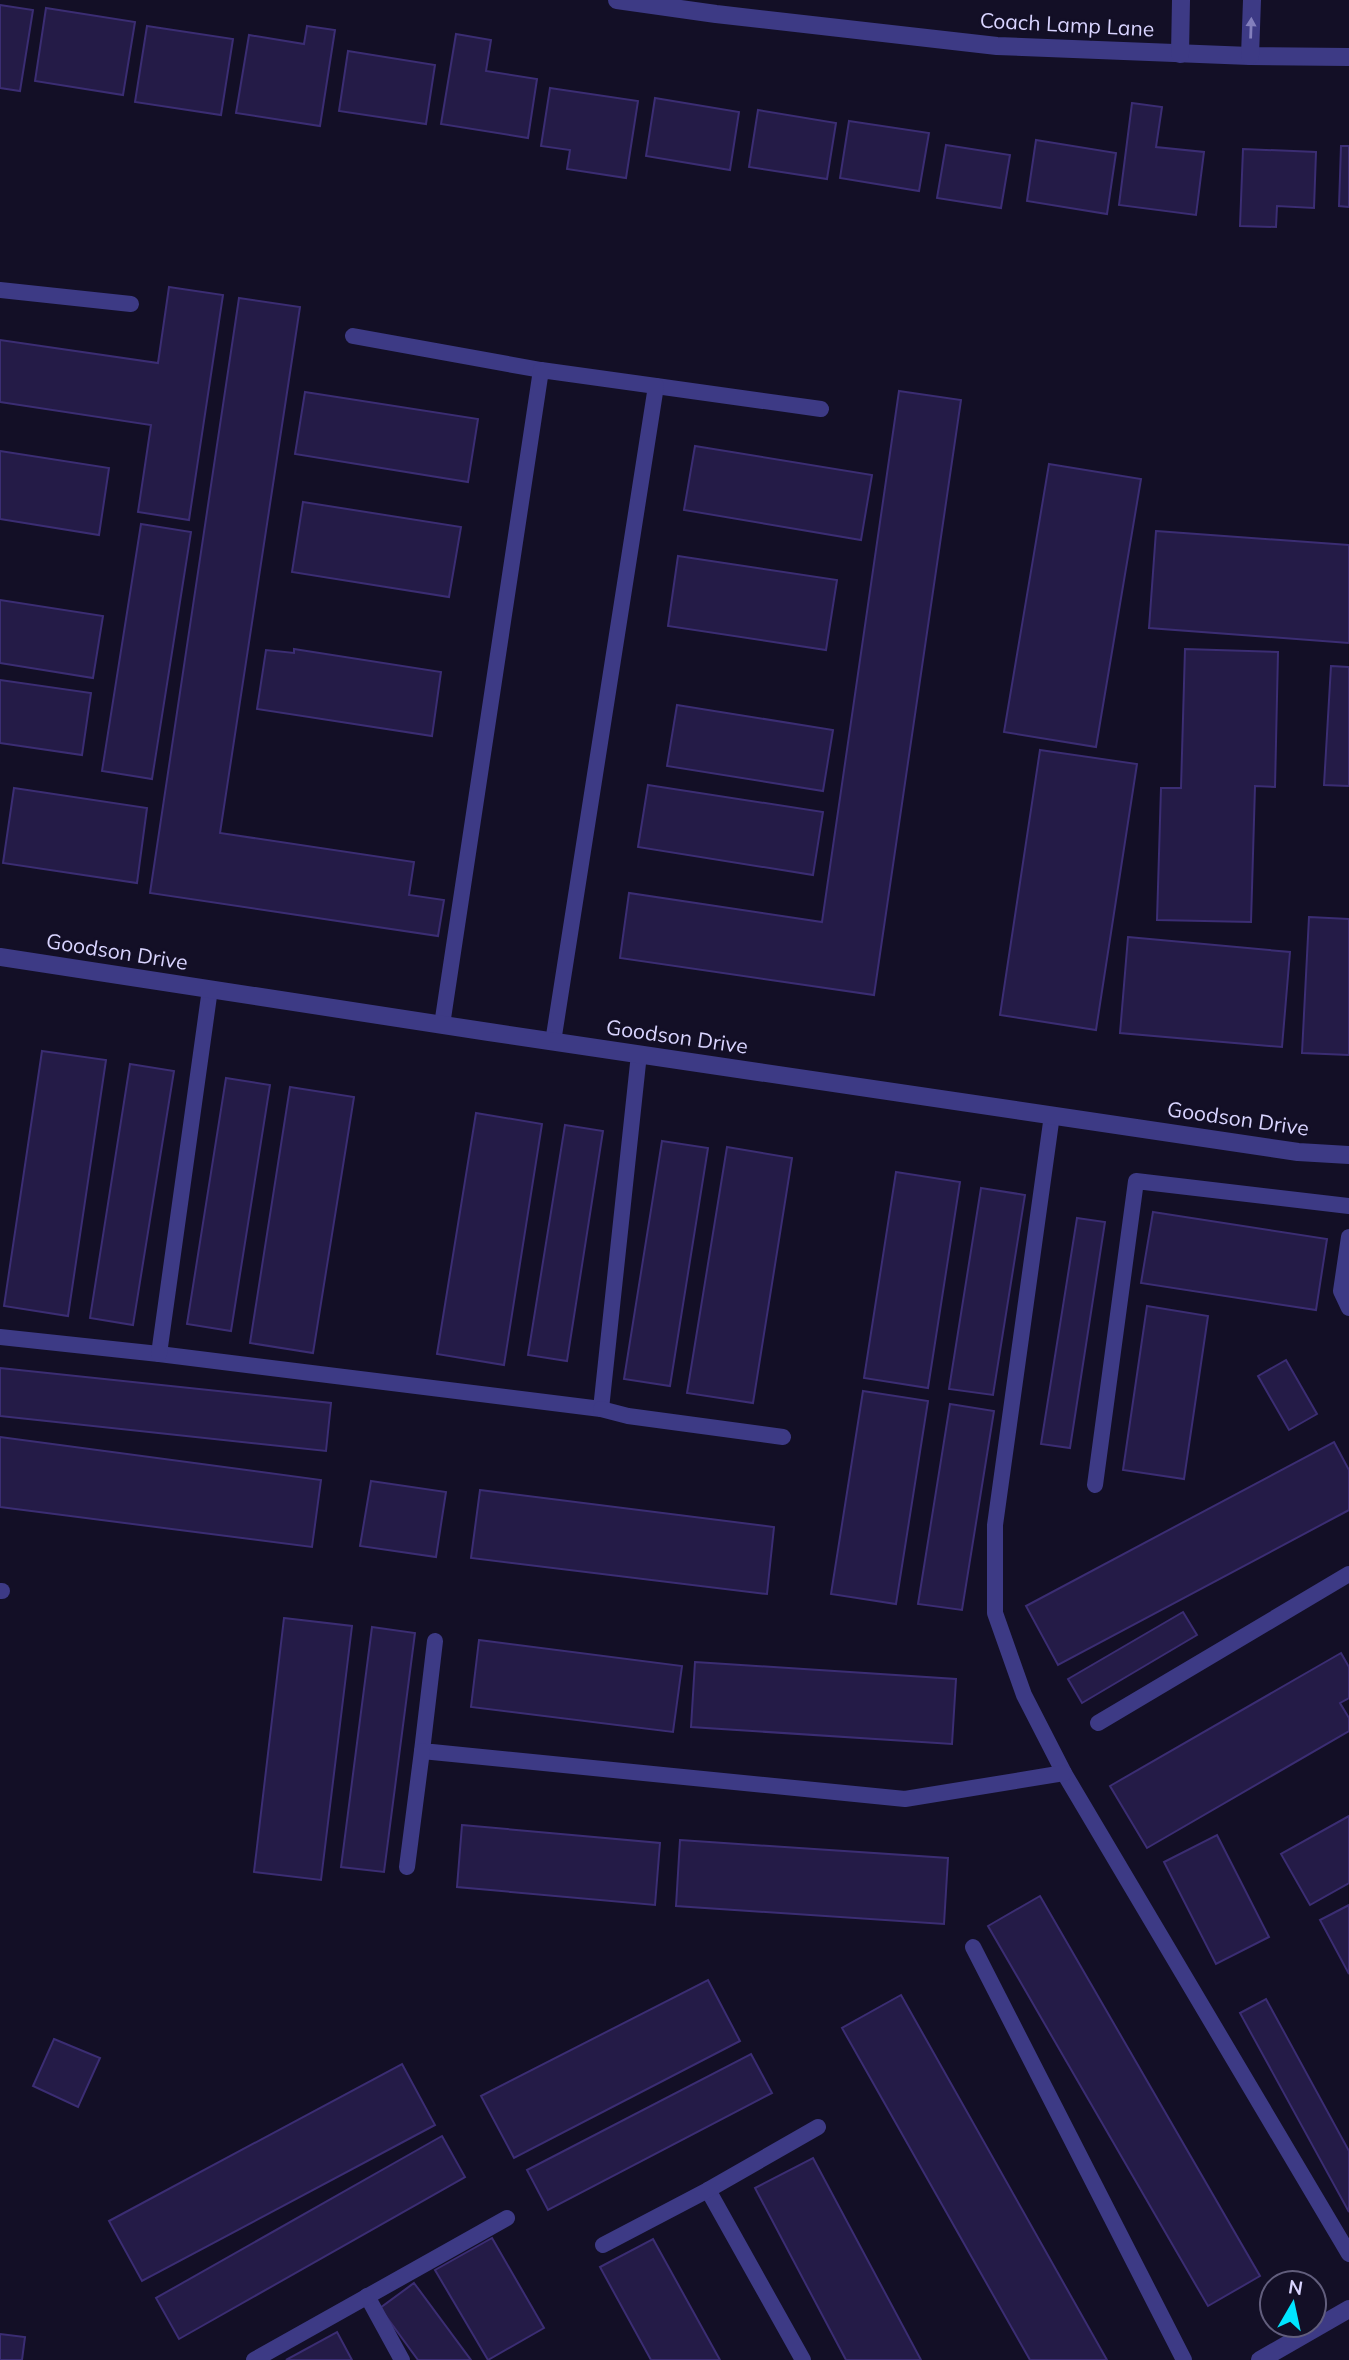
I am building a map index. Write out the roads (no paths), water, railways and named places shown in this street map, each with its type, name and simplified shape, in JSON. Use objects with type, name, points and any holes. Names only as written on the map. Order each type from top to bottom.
[{"type":"street","name":"Coach Lamp Lane","points":[[617,0],[997,46],[1250,57],[1349,57]]},
{"type":"street","points":[[1180,54],[1181,0]]},
{"type":"street","points":[[1250,57],[1252,0]]},
{"type":"street","name":"Goodson Drive","points":[[0,957],[1298,1152],[1349,1155]]},
{"type":"street","points":[[1260,2360],[1349,2309]]},
{"type":"lane","points":[[0,290],[131,304]]},
{"type":"lane","points":[[353,337],[541,370],[821,410]]},
{"type":"lane","points":[[442,1025],[541,370]]},
{"type":"lane","points":[[553,1042],[656,386]]},
{"type":"lane","points":[[159,1354],[210,989]]},
{"type":"lane","points":[[601,1409],[639,1054]]},
{"type":"lane","points":[[1052,1115],[995,1525],[995,1613],[1024,1695],[1064,1773],[1349,2254]]},
{"type":"lane","points":[[1095,1485],[1136,1181],[1349,1206]]},
{"type":"lane","points":[[1349,1237],[1341,1291],[1349,1308]]},
{"type":"lane","points":[[0,1337],[601,1409],[628,1416],[783,1437]]},
{"type":"lane","points":[[1098,1723],[1349,1574]]},
{"type":"lane","points":[[407,1867],[435,1641]]},
{"type":"lane","points":[[422,1751],[905,1799],[1064,1773]]},
{"type":"lane","points":[[973,1947],[1184,2360]]},
{"type":"lane","points":[[603,2245],[708,2190],[818,2127]]},
{"type":"lane","points":[[708,2190],[803,2360]]},
{"type":"lane","points":[[254,2360],[507,2218]]},
{"type":"lane","points":[[367,2296],[402,2360]]}]
